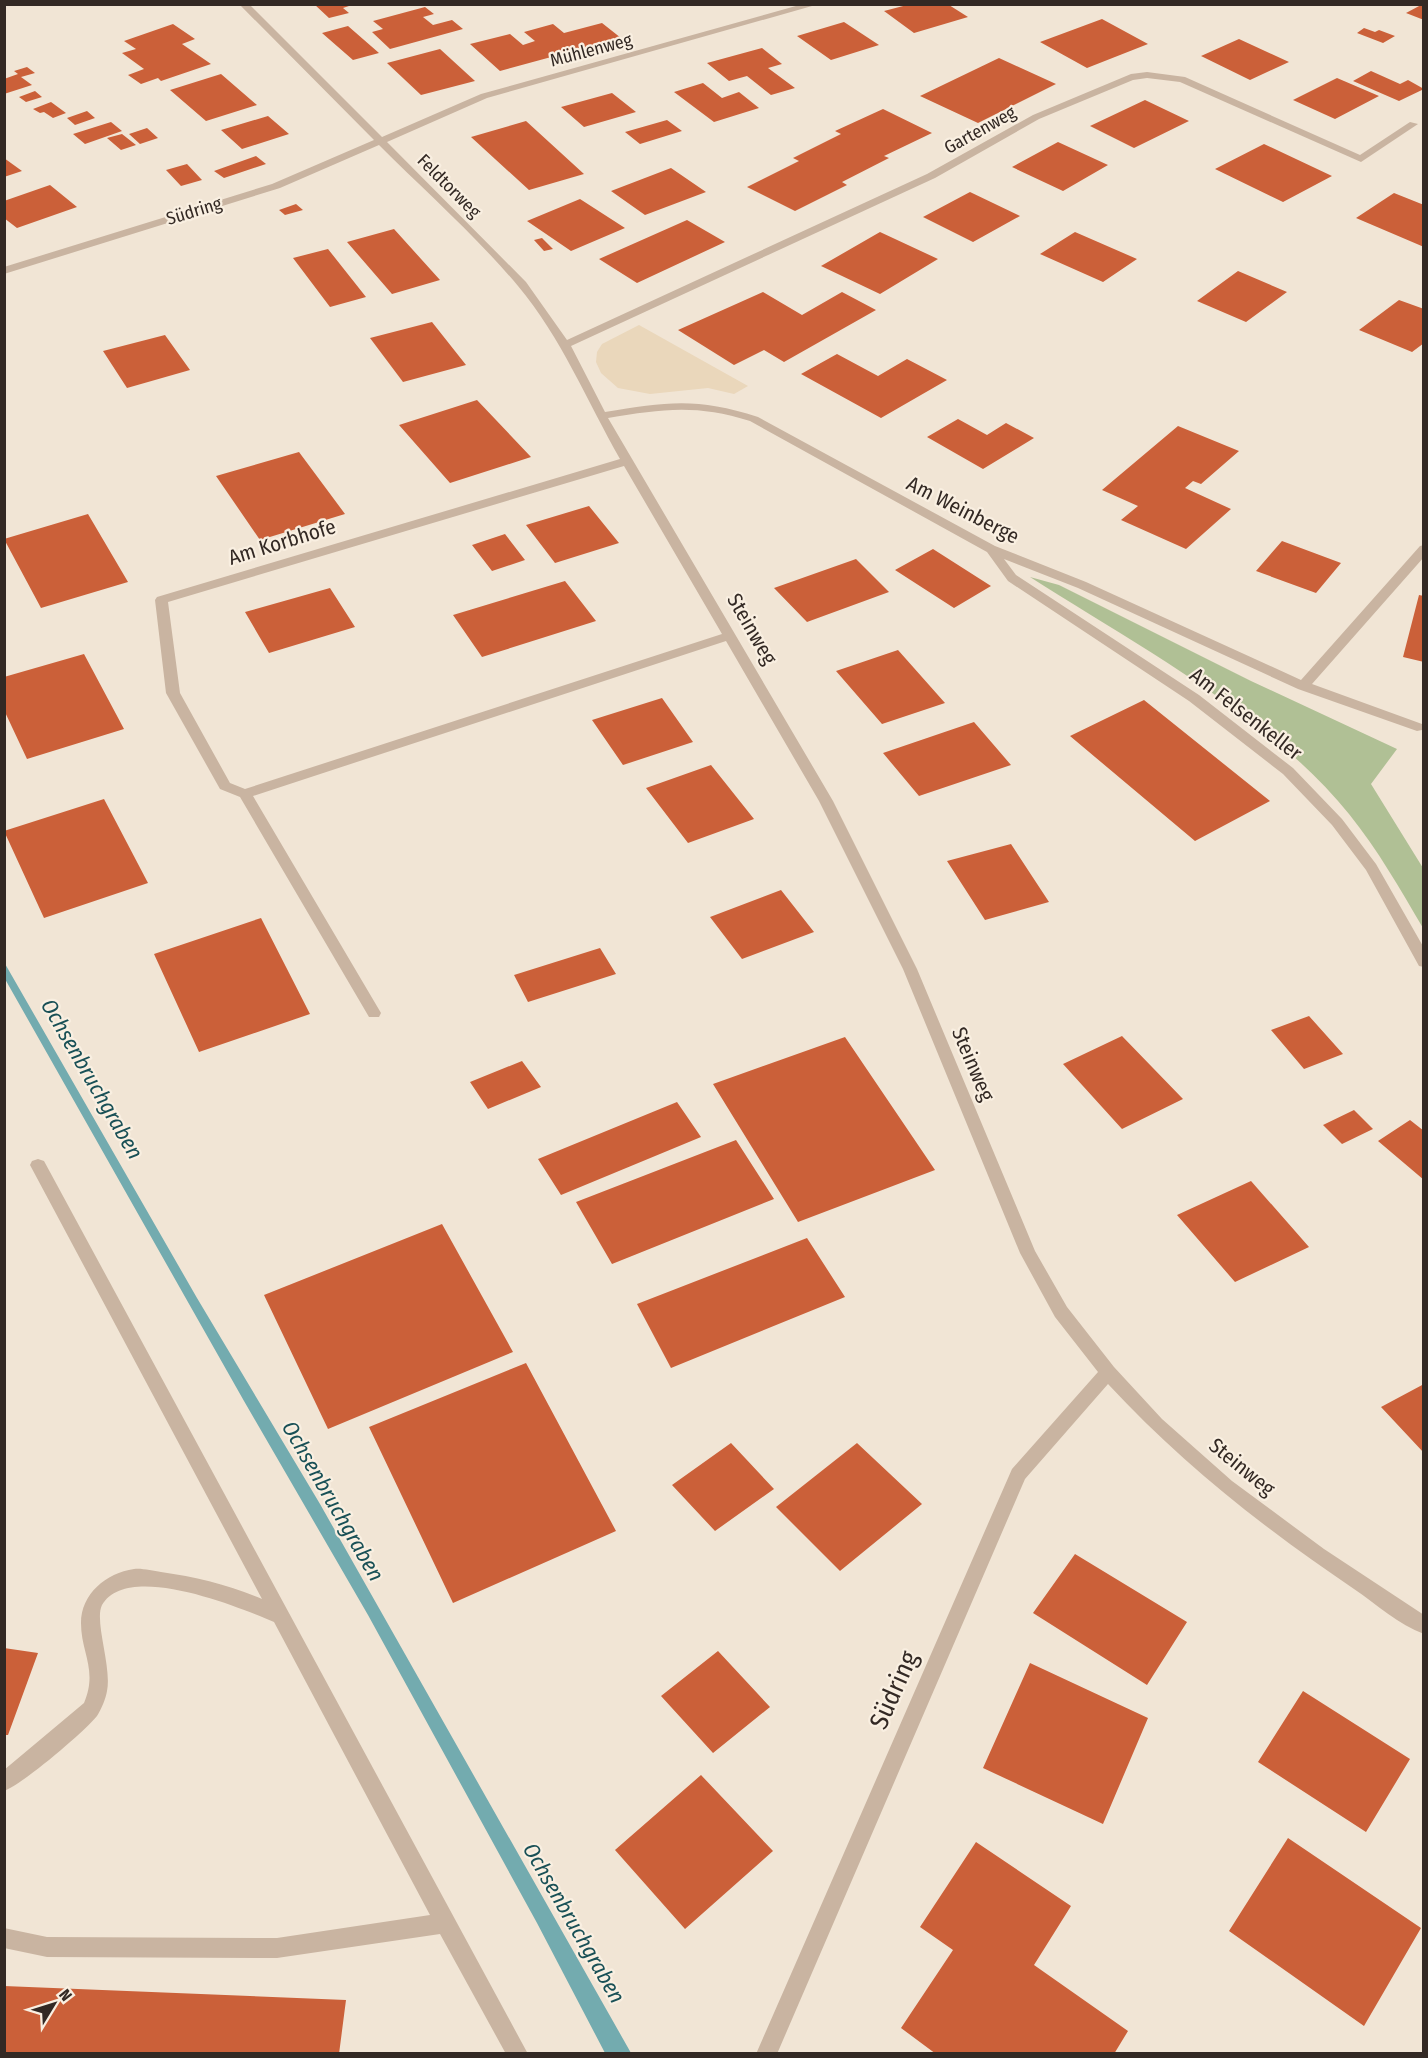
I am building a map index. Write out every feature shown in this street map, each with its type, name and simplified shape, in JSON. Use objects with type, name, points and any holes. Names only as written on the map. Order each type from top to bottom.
[{"type":"street","name":"Feldtorweg","points":[[243,4],[522,284],[565,345],[601,416]]},
{"type":"street","name":"Mühlenweg","points":[[380,140],[484,96],[815,4]]},
{"type":"street","name":"Gartenweg","points":[[565,345],[931,176],[1036,117],[1131,77],[1147,75],[1182,79],[1361,159],[1413,124]]},
{"type":"street","name":"Südring","points":[[4,271],[276,186],[380,140]]},
{"type":"street","name":"Am Weinberge","points":[[601,416],[661,406],[700,406],[722,409],[754,419],[991,549],[1082,585],[1303,686],[1417,727]]},
{"type":"street","name":"Steinweg","points":[[601,416],[826,801],[910,969],[1028,1253],[1061,1312],[1108,1372],[1156,1424],[1226,1486],[1318,1555],[1424,1626]]},
{"type":"street","name":"Am Korbhofe","points":[[374,1013],[245,794],[225,786],[173,693],[161,600],[627,460]]},
{"type":"street","name":"Am Felsenkeller","points":[[991,549],[1012,578],[1194,698],[1288,771],[1337,822],[1371,867],[1424,962]]},
{"type":"street","points":[[1303,686],[1424,549]]},
{"type":"street","points":[[245,794],[730,636]]},
{"type":"street","points":[[38,1165],[444,1923],[518,2054]]},
{"type":"street","name":"Südring","points":[[766,2054],[1018,1474],[1108,1372]]},
{"type":"street","points":[[4,1782],[91,1709],[98,1692],[99,1674],[90,1623],[94,1600],[112,1585],[134,1577],[200,1586],[229,1594],[280,1616]]},
{"type":"street","points":[[4,1938],[47,1947],[277,1948],[444,1923]]},
{"type":"green space","points":[[1030,577],[1059,585],[1251,681],[1397,749],[1371,784],[1423,868],[1423,928],[1360,828],[1317,778],[1241,713],[1156,656]]},
{"type":"shaded area","points":[[639,325],[748,386],[734,394],[708,388],[650,394],[618,388],[601,373],[596,362],[597,352],[602,344]]},
{"type":"water","points":[[4,962],[197,1298],[320,1504],[631,2053],[605,2053],[537,1923],[368,1615],[5,979]]},
{"type":"building","points":[[314,4],[352,5],[343,8],[349,13],[329,18]]},
{"type":"building","points":[[907,5],[949,5],[968,17],[914,33],[884,11]]},
{"type":"building","points":[[1424,5],[1424,20],[1406,13]]},
{"type":"building","points":[[425,7],[434,14],[423,17],[433,25],[452,20],[463,29],[390,49],[372,32],[383,29],[373,21]]},
{"type":"building","points":[[1102,19],[1148,44],[1087,68],[1040,42]]},
{"type":"building","points":[[844,22],[879,45],[831,60],[797,36]]},
{"type":"building","points":[[602,23],[621,38],[500,71],[470,44],[510,34],[523,45],[535,41],[524,32],[553,24],[564,33]]},
{"type":"building","points":[[173,24],[195,39],[182,44],[211,64],[161,81],[158,78],[141,84],[128,75],[144,69],[122,53],[136,49],[124,41]]},
{"type":"building","points":[[348,26],[379,53],[353,60],[322,33]]},
{"type":"building","points":[[1364,28],[1375,32],[1379,30],[1395,36],[1383,43],[1357,33]]},
{"type":"building","points":[[1239,39],[1289,62],[1250,80],[1201,56]]},
{"type":"building","points":[[762,48],[782,64],[768,68],[795,88],[771,95],[747,76],[729,81],[707,63]]},
{"type":"building","points":[[440,49],[475,81],[421,95],[387,63]]},
{"type":"building","points":[[999,58],[1056,84],[978,123],[920,96]]},
{"type":"building","points":[[27,67],[35,73],[21,77],[32,85],[4,94],[4,79],[18,74],[14,71]]},
{"type":"building","points":[[1371,71],[1400,84],[1408,80],[1424,89],[1399,101],[1353,81]]},
{"type":"building","points":[[221,74],[257,105],[206,121],[170,90]]},
{"type":"building","points":[[1337,78],[1379,96],[1335,119],[1293,100]]},
{"type":"building","points":[[703,83],[722,98],[739,92],[759,108],[714,122],[674,92]]},
{"type":"building","points":[[35,91],[42,97],[26,102],[19,97]]},
{"type":"building","points":[[612,93],[636,112],[584,127],[561,107]]},
{"type":"building","points":[[1145,100],[1189,121],[1134,148],[1090,126]]},
{"type":"building","points":[[51,102],[66,113],[53,118],[33,109]]},
{"type":"building","points":[[883,109],[932,133],[884,156],[889,158],[842,182],[847,185],[795,211],[747,187],[799,161],[793,158],[841,134],[835,131]]},
{"type":"building","points":[[87,111],[95,118],[75,125],[67,118]]},
{"type":"building","points":[[268,116],[289,134],[242,149],[221,130]]},
{"type":"building","points":[[667,120],[682,131],[640,144],[625,132]]},
{"type":"building","points":[[526,121],[584,174],[529,190],[471,137]]},
{"type":"building","points":[[111,122],[122,131],[85,144],[73,134]]},
{"type":"building","points":[[147,128],[158,138],[140,144],[129,134]]},
{"type":"building","points":[[122,134],[136,145],[121,150],[107,138]]},
{"type":"building","points":[[1058,142],[1108,165],[1063,191],[1012,167]]},
{"type":"building","points":[[1264,144],[1332,176],[1283,202],[1215,169]]},
{"type":"building","points":[[256,156],[266,164],[224,178],[214,171]]},
{"type":"building","points":[[4,158],[22,171],[4,177]]},
{"type":"building","points":[[187,164],[202,180],[181,186],[166,170]]},
{"type":"building","points":[[671,168],[706,192],[645,215],[611,191]]},
{"type":"building","points":[[50,185],[77,207],[17,228],[4,218],[4,201]]},
{"type":"building","points":[[970,192],[1020,216],[973,242],[923,217]]},
{"type":"building","points":[[1394,193],[1424,205],[1424,247],[1356,218]]},
{"type":"building","points":[[580,199],[625,228],[571,251],[527,221]]},
{"type":"building","points":[[296,204],[303,210],[285,215],[279,210]]},
{"type":"building","points":[[687,220],[725,242],[637,283],[599,259]]},
{"type":"building","points":[[394,229],[440,280],[392,294],[347,242]]},
{"type":"building","points":[[880,232],[938,259],[880,294],[821,266]]},
{"type":"building","points":[[1075,232],[1137,259],[1103,282],[1040,254]]},
{"type":"building","points":[[542,238],[553,249],[544,251],[534,240]]},
{"type":"building","points":[[328,249],[366,297],[330,307],[293,258]]},
{"type":"building","points":[[1238,271],[1287,292],[1246,322],[1197,301]]},
{"type":"building","points":[[763,292],[802,315],[842,292],[876,310],[784,362],[764,350],[734,365],[678,330]]},
{"type":"building","points":[[1399,300],[1424,309],[1424,343],[1412,352],[1359,330]]},
{"type":"building","points":[[432,322],[466,365],[403,382],[370,338]]},
{"type":"building","points":[[165,335],[190,370],[127,388],[103,351]]},
{"type":"building","points":[[837,354],[878,376],[907,359],[947,380],[881,418],[801,374]]},
{"type":"building","points":[[477,400],[531,457],[450,483],[399,425]]},
{"type":"building","points":[[958,419],[987,435],[1006,423],[1034,438],[983,469],[927,437]]},
{"type":"building","points":[[1178,426],[1239,451],[1201,484],[1193,481],[1185,488],[1231,509],[1186,549],[1121,520],[1138,506],[1102,490]]},
{"type":"building","points":[[299,452],[345,514],[260,540],[216,476]]},
{"type":"building","points":[[589,506],[619,543],[555,563],[526,525]]},
{"type":"building","points":[[88,514],[128,582],[41,608],[4,539]]},
{"type":"building","points":[[505,534],[525,560],[492,571],[472,545]]},
{"type":"building","points":[[1282,541],[1341,563],[1316,593],[1256,571]]},
{"type":"building","points":[[933,549],[991,586],[954,608],[895,570]]},
{"type":"building","points":[[856,559],[889,592],[807,622],[774,588]]},
{"type":"building","points":[[565,581],[596,621],[482,657],[453,615]]},
{"type":"building","points":[[330,588],[355,627],[269,653],[245,612]]},
{"type":"building","points":[[1419,595],[1424,596],[1424,662],[1403,657]]},
{"type":"building","points":[[898,650],[945,703],[882,724],[836,671]]},
{"type":"building","points":[[84,654],[124,729],[27,759],[4,710],[4,677]]},
{"type":"building","points":[[662,698],[693,742],[623,765],[592,720]]},
{"type":"building","points":[[1144,700],[1270,801],[1195,841],[1070,736]]},
{"type":"building","points":[[974,722],[1011,765],[919,796],[883,753]]},
{"type":"building","points":[[711,765],[754,819],[688,843],[646,788]]},
{"type":"building","points":[[104,799],[148,883],[44,918],[4,831]]},
{"type":"building","points":[[1011,844],[1049,902],[985,920],[947,861]]},
{"type":"building","points":[[781,890],[814,932],[742,959],[710,917]]},
{"type":"building","points":[[261,918],[310,1014],[199,1052],[154,954]]},
{"type":"building","points":[[600,948],[616,974],[528,1002],[514,975]]},
{"type":"building","points":[[1309,1016],[1343,1054],[1304,1069],[1271,1030]]},
{"type":"building","points":[[1122,1036],[1183,1099],[1122,1129],[1063,1064]]},
{"type":"building","points":[[845,1037],[935,1170],[798,1222],[713,1084]]},
{"type":"building","points":[[522,1061],[541,1087],[488,1109],[470,1082]]},
{"type":"building","points":[[677,1102],[701,1137],[561,1195],[538,1159]]},
{"type":"building","points":[[1354,1110],[1373,1129],[1342,1144],[1323,1125]]},
{"type":"building","points":[[1410,1120],[1424,1131],[1424,1180],[1378,1141]]},
{"type":"building","points":[[736,1140],[774,1199],[612,1264],[576,1202]]},
{"type":"building","points":[[1251,1181],[1309,1247],[1235,1282],[1177,1215]]},
{"type":"building","points":[[442,1224],[513,1352],[328,1429],[264,1295]]},
{"type":"building","points":[[807,1238],[845,1297],[671,1368],[637,1304]]},
{"type":"building","points":[[526,1363],[616,1531],[453,1603],[369,1427]]},
{"type":"building","points":[[1424,1384],[1424,1453],[1381,1407]]},
{"type":"building","points":[[731,1443],[774,1489],[715,1531],[672,1485]]},
{"type":"building","points":[[857,1443],[922,1504],[840,1571],[776,1507]]},
{"type":"building","points":[[1075,1554],[1187,1622],[1147,1685],[1033,1613]]},
{"type":"building","points":[[4,1648],[38,1653],[8,1735],[4,1735]]},
{"type":"building","points":[[718,1651],[770,1707],[713,1753],[661,1696]]},
{"type":"building","points":[[1030,1663],[1148,1718],[1103,1824],[983,1768]]},
{"type":"building","points":[[1303,1691],[1410,1759],[1366,1832],[1258,1762]]},
{"type":"building","points":[[701,1775],[773,1851],[685,1929],[615,1850]]},
{"type":"building","points":[[1288,1838],[1421,1928],[1364,2026],[1229,1931]]},
{"type":"building","points":[[976,1842],[1071,1906],[1034,1965],[1128,2031],[1114,2054],[936,2054],[901,2028],[953,1950],[920,1927]]},
{"type":"building","points":[[4,1986],[346,2000],[339,2054],[4,2054]]},
{"type":"water label","name":"Ochsenbruchgraben","points":[[92,1079]]},
{"type":"water label","name":"Ochsenbruchgraben","points":[[333,1501]]},
{"type":"water label","name":"Ochsenbruchgraben","points":[[574,1923]]}]
